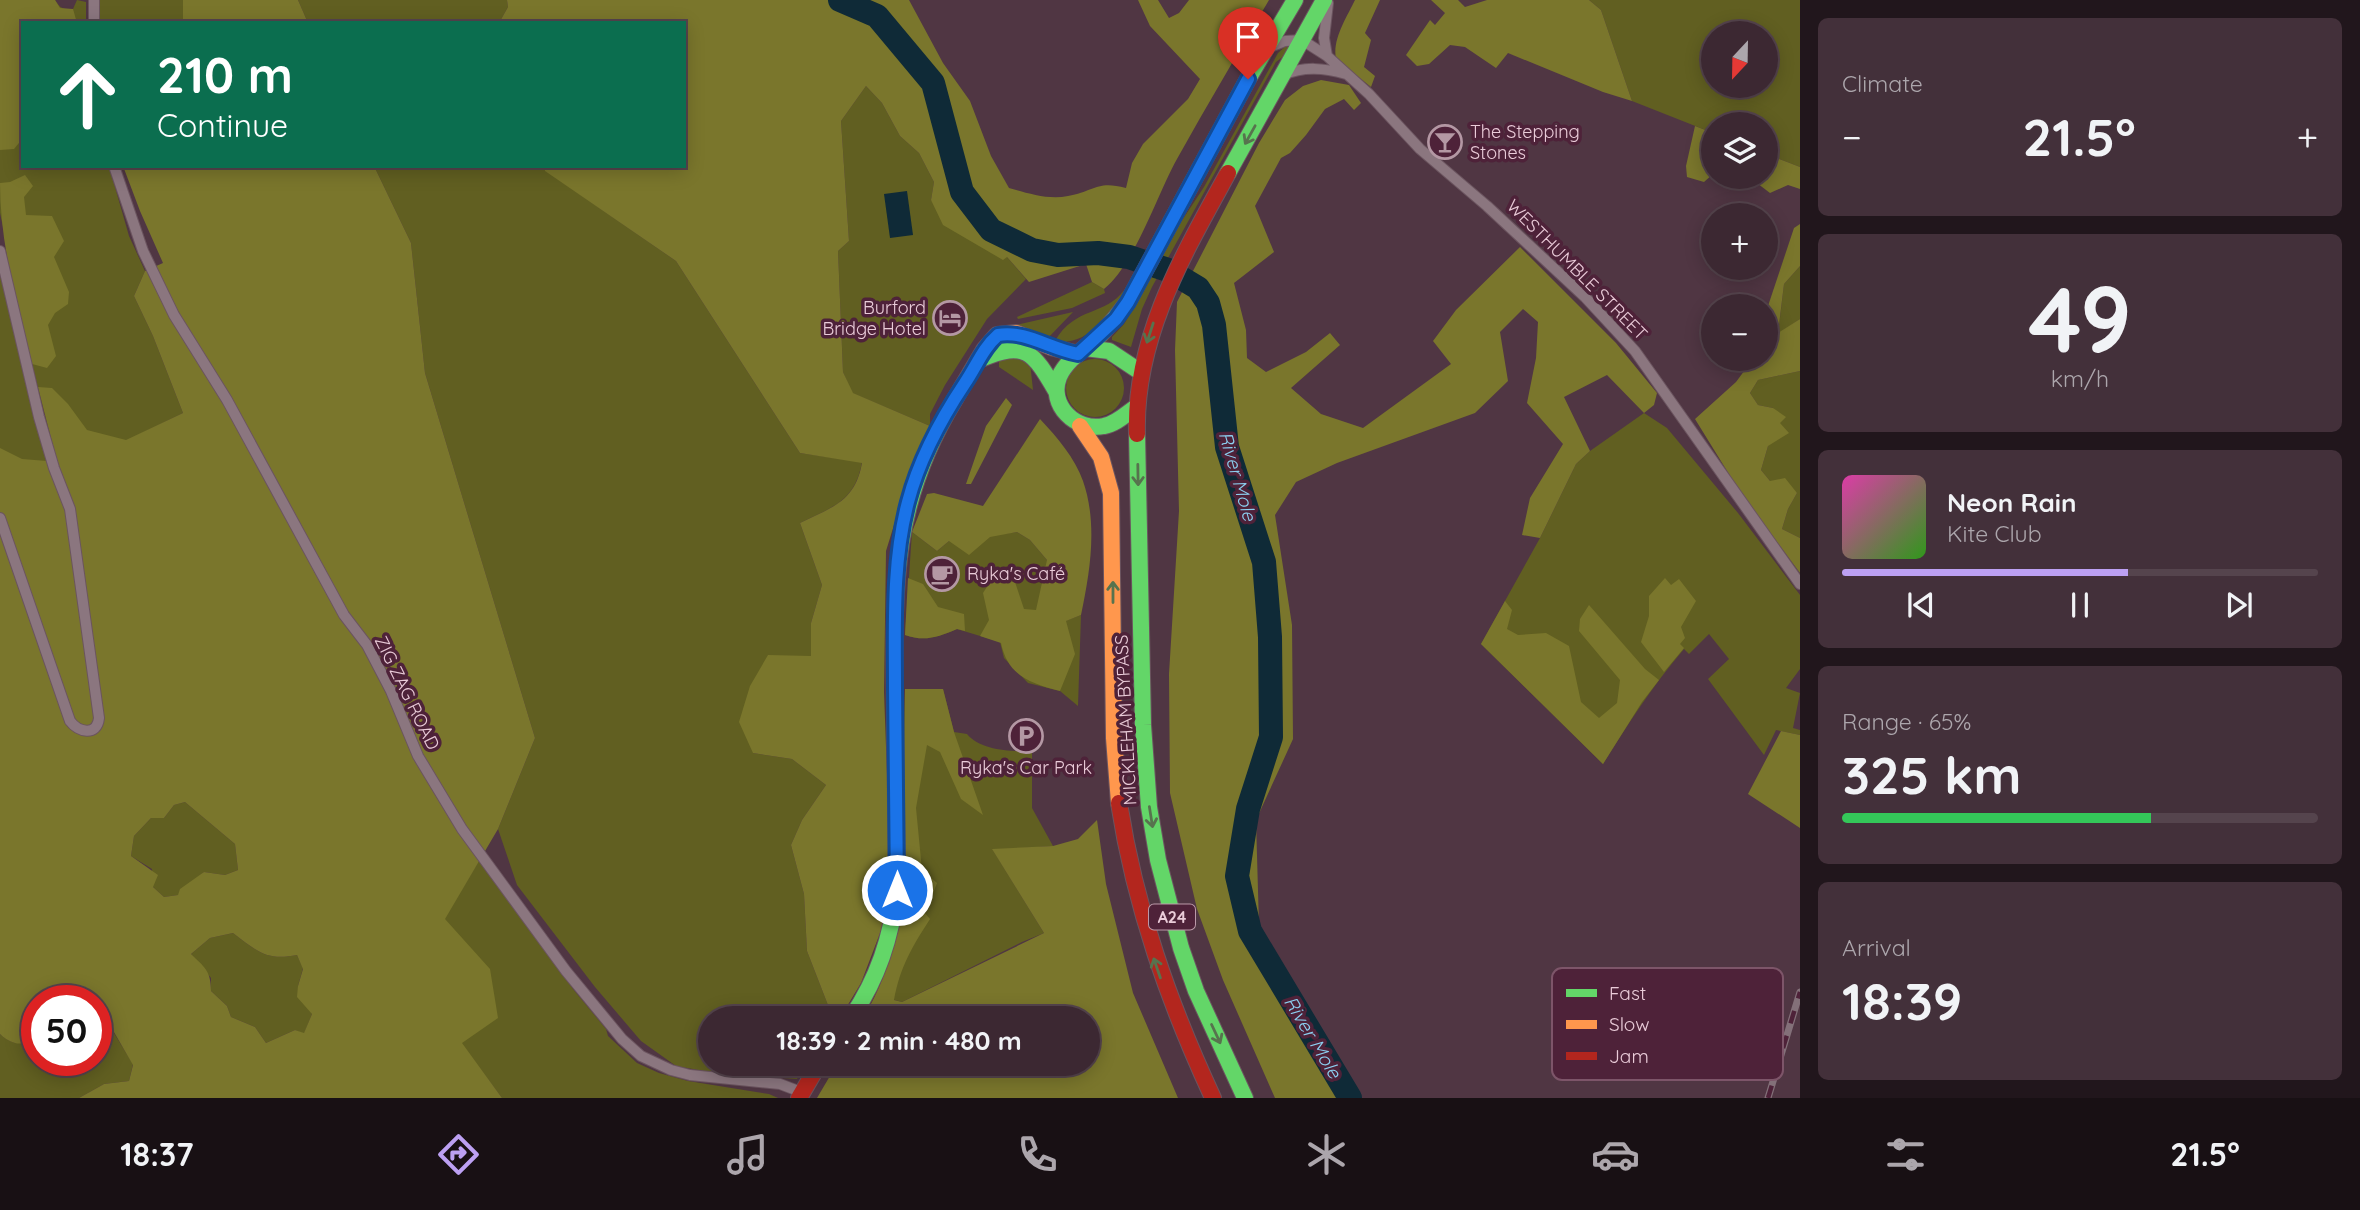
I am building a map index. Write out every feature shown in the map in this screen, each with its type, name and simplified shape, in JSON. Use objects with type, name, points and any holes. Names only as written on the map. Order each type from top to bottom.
[{"type":"main road","points":[[1056,391],[1059,378],[1082,351],[1116,319],[1140,281],[1295,0]]},
{"type":"main road","points":[[981,359],[1003,349],[1017,348],[1028,354],[1040,363],[1056,391],[1062,411],[1080,426],[1106,426],[1136,407],[1139,371],[1164,295],[1282,75],[1326,0]]},
{"type":"main road","points":[[859,1006],[870,991],[880,968],[894,915],[897,890],[894,649],[898,548],[908,501],[925,457],[948,409],[981,359],[986,346],[998,335],[1024,335],[1049,347],[1109,351],[1139,371]]},
{"type":"main road","name":"MICKLEHAM BYPASS","points":[[1136,407],[1143,725],[1152,820],[1168,904],[1181,948],[1196,991],[1245,1098]]},
{"type":"main road","name":"MICKLEHAM BYPASS","points":[[1080,426],[1094,442],[1106,465],[1111,493],[1115,758],[1127,850],[1144,927],[1156,965],[1174,1014],[1213,1098]]},
{"type":"main road","points":[[800,1095],[812,1076]]},
{"type":"street","points":[[94,0],[94,21]]},
{"type":"street","points":[[1326,0],[1324,38],[1327,56]]},
{"type":"street","points":[[1266,49],[1285,41],[1302,40]]},
{"type":"street","name":"WESTHUMBLE STREET","points":[[1302,40],[1327,56],[1369,94],[1420,149],[1522,237],[1585,297],[1635,351],[1800,584]]},
{"type":"street","points":[[1282,75],[1308,68],[1330,69],[1348,75]]},
{"type":"street","name":"ZIG ZAG ROAD","points":[[115,168],[143,251],[174,315],[227,400],[344,615],[367,645],[391,691],[428,776],[462,830],[600,1014],[622,1039],[642,1056],[671,1070],[690,1075],[780,1084],[800,1095]]},
{"type":"street","points":[[0,251],[39,417],[70,509],[99,718],[99,725],[94,729],[85,732],[76,729],[70,721],[0,518]]},
{"type":"shaded area","points":[[0,0],[55,0],[62,8],[70,9],[73,9],[77,0],[86,2],[86,21],[21,21],[21,168],[110,168],[129,236],[145,271],[134,296],[183,413],[60,473],[32,364],[0,213]]},
{"type":"shaded area","points":[[0,0],[55,0],[60,8],[73,9],[76,21],[21,21],[21,140],[14,149],[0,150]]},
{"type":"shaded area","points":[[98,0],[183,0],[183,21],[98,21]]},
{"type":"shaded area","points":[[183,0],[298,0],[307,21],[183,21]]},
{"type":"shaded area","points":[[298,0],[507,0],[508,7],[500,21],[307,21]]},
{"type":"shaded area","points":[[507,0],[909,0],[943,63],[970,101],[991,156],[1009,188],[1053,197],[1068,196],[1108,185],[1126,188],[1132,163],[1143,144],[1188,99],[1200,79],[1150,26],[1138,0],[1158,0],[1169,18],[1179,13],[1189,0],[1269,0],[1177,159],[1126,263],[1104,289],[1092,282],[1086,264],[1029,282],[1007,257],[1003,260],[943,225],[931,200],[934,182],[919,153],[900,136],[882,103],[866,86],[841,121],[849,241],[838,251],[843,372],[853,393],[930,426],[911,470],[886,551],[884,692],[889,829],[885,920],[861,983],[847,1006],[828,1006],[807,951],[804,894],[791,845],[802,820],[826,785],[792,759],[753,753],[739,722],[750,686],[768,655],[811,656],[811,623],[822,585],[800,523],[832,507],[848,495],[859,476],[862,463],[800,453],[676,261],[545,171],[544,168],[686,168],[686,21],[500,21],[508,7]]},
{"type":"shaded area","points":[[1355,0],[1380,0],[1365,33],[1371,40],[1364,67],[1375,76],[1371,87],[1336,59],[1338,36]]},
{"type":"shaded area","points":[[1431,0],[1458,0],[1465,7],[1487,0],[1589,0],[1601,10],[1632,101],[1508,53],[1496,68],[1465,47],[1450,45],[1429,64],[1417,66],[1406,55],[1430,20],[1435,25],[1445,13]]},
{"type":"shaded area","points":[[1589,0],[1800,0],[1800,167],[1778,159],[1778,112],[1701,112],[1701,128],[1632,101],[1601,10]]},
{"type":"shaded area","points":[[1287,45],[1290,46],[1285,55],[1276,62],[1152,287],[1142,309],[1131,347],[1112,340],[1135,306],[1179,225],[1204,187],[1278,53]]},
{"type":"shaded area","points":[[1321,80],[1349,85],[1361,103],[1354,110],[1344,99],[1325,109],[1290,153],[1281,158],[1255,206],[1274,252],[1234,283],[1246,330],[1247,358],[1266,372],[1306,352],[1330,333],[1340,345],[1291,388],[1321,414],[1363,428],[1451,364],[1433,341],[1456,310],[1520,247],[1616,343],[1657,393],[1654,405],[1644,413],[1607,375],[1564,397],[1590,451],[1576,464],[1540,538],[1522,535],[1530,498],[1563,444],[1527,403],[1536,358],[1538,322],[1523,309],[1500,332],[1508,381],[1475,413],[1337,463],[1296,482],[1275,515],[1292,625],[1293,739],[1256,820],[1259,926],[1359,1098],[1275,1098],[1223,980],[1197,909],[1170,793],[1169,674],[1179,511],[1175,350],[1177,302],[1259,143],[1285,100],[1303,86]]},
{"type":"shaded area","points":[[866,86],[882,103],[900,136],[919,153],[934,182],[931,200],[1007,257],[1026,279],[987,319],[945,385],[930,414],[930,426],[852,393],[843,372],[838,251],[849,241],[841,121]]},
{"type":"shaded area","points":[[1695,126],[1701,128],[1701,181],[1687,177],[1686,166]]},
{"type":"shaded area","points":[[1778,159],[1800,167],[1800,189],[1788,185],[1770,193],[1765,189],[1778,189]]},
{"type":"shaded area","points":[[124,168],[375,168],[411,243],[425,373],[535,738],[498,829],[445,919],[490,969],[498,1018],[462,1043],[502,1098],[79,1098],[104,1084],[129,1081],[133,1065],[112,1029],[112,985],[21,985],[21,1043],[9,1041],[0,1034],[0,448],[22,459],[47,461],[60,473],[38,387],[52,388],[87,430],[126,440],[183,413],[134,296],[145,271],[163,263]],"holes":[[[185,802],[235,844],[238,870],[225,875],[204,872],[180,889],[178,895],[164,897],[153,887],[158,875],[131,856],[134,836],[151,818],[164,818],[174,805]],[[233,933],[262,953],[277,957],[297,955],[303,969],[297,997],[312,1014],[304,1033],[295,1030],[266,1043],[255,1027],[231,1017],[227,1006],[211,991],[208,973],[191,954],[210,938]]]},
{"type":"shaded area","points":[[375,168],[545,168],[676,261],[800,453],[862,462],[859,475],[848,495],[832,507],[800,523],[822,585],[811,623],[811,656],[753,753],[792,759],[826,785],[802,820],[791,845],[804,894],[807,951],[828,1006],[698,1006],[698,1070],[676,1066],[641,1041],[595,987],[517,885],[498,829],[535,738],[425,373],[411,243]]},
{"type":"shaded area","points":[[25,175],[33,186],[24,197],[26,215],[52,216],[64,241],[54,257],[69,292],[68,304],[55,313],[48,325],[56,356],[47,368],[32,364],[10,274],[3,229],[0,183]]},
{"type":"shaded area","points":[[1800,224],[1800,266],[1784,284],[1778,333],[1778,294],[1772,294],[1794,228]]},
{"type":"shaded area","points":[[1800,266],[1800,319],[1778,334],[1784,284]]},
{"type":"shaded area","points":[[0,275],[52,477],[0,496]]},
{"type":"shaded area","points":[[1092,282],[1104,289],[1105,293],[1072,308],[1018,319],[1017,317]]},
{"type":"shaded area","points":[[1124,290],[1113,309],[1097,327],[1077,339],[1055,341],[1072,322],[1108,304]]},
{"type":"shaded area","points":[[1073,312],[1047,339],[1016,325]]},
{"type":"shaded area","points":[[1800,319],[1800,371],[1758,380],[1750,393],[1758,405],[1773,408],[1786,417],[1780,423],[1789,433],[1768,446],[1761,470],[1770,481],[1785,478],[1797,493],[1788,509],[1782,529],[1800,538],[1800,573],[1740,492],[1695,419],[1736,382],[1744,371],[1778,371],[1778,333]]},
{"type":"shaded area","points":[[1020,356],[1030,362],[1033,390],[999,367],[999,359]]},
{"type":"shaded area","points":[[1095,359],[1106,361],[1119,372],[1124,388],[1122,399],[1111,412],[1095,417],[1084,415],[1071,404],[1066,388],[1068,377],[1079,364]]},
{"type":"shaded area","points":[[1800,371],[1800,538],[1782,529],[1788,509],[1797,493],[1770,481],[1761,470],[1779,423],[1773,408],[1758,405],[1750,393],[1758,380]]},
{"type":"shaded area","points":[[1006,398],[1012,405],[971,484],[966,484],[986,426]]},
{"type":"shaded area","points":[[1644,413],[1667,428],[1738,513],[1800,595],[1800,669],[1786,688],[1800,693],[1793,728],[1800,730],[1800,735],[1776,730],[1764,755],[1708,679],[1729,659],[1709,634],[1689,654],[1684,649],[1641,705],[1603,764],[1481,644],[1540,538],[1576,464]]},
{"type":"shaded area","points":[[1040,419],[1059,440],[1075,464],[1088,497],[1090,514],[1090,565],[1081,615],[1066,621],[1075,654],[1060,691],[1039,685],[1022,676],[1009,663],[1001,643],[980,636],[989,620],[983,593],[992,579],[1015,582],[1024,609],[1036,610],[1047,560],[1030,540],[1017,532],[990,537],[969,555],[949,541],[937,551],[912,532],[927,494],[934,493],[983,506]]},
{"type":"shaded area","points":[[912,532],[937,551],[949,541],[1017,532],[1030,540],[1047,560],[1057,624],[1081,615],[1078,706],[1060,691],[1028,683],[1004,658],[1000,642],[957,629],[931,638],[905,635]]},
{"type":"shaded area","points":[[908,578],[923,584],[938,607],[964,614],[965,631],[957,629],[925,638],[905,635]]},
{"type":"shaded area","points":[[1665,578],[1671,585],[1679,579],[1696,601],[1681,627],[1685,638],[1680,644],[1684,648],[1664,672],[1641,642],[1649,616],[1649,596]]},
{"type":"shaded area","points":[[1505,601],[1512,610],[1507,629],[1518,635],[1546,633],[1569,646],[1581,702],[1599,718],[1617,703],[1620,680],[1579,631],[1580,619],[1589,605],[1645,669],[1659,680],[1603,764],[1481,644]]},
{"type":"shaded area","points":[[905,689],[943,689],[954,732],[967,734],[988,747],[1032,752],[1032,808],[1053,846],[993,850],[1044,933],[902,1002],[877,995],[889,965],[907,891],[903,806]]},
{"type":"shaded area","points":[[905,689],[943,689],[954,732],[983,815],[961,799],[940,752],[927,745],[916,808],[922,870],[937,883],[930,901],[907,891],[903,806]]},
{"type":"shaded area","points":[[1781,731],[1800,735],[1800,828],[1748,794]]},
{"type":"shaded area","points":[[185,802],[235,844],[238,870],[225,875],[204,872],[178,895],[164,897],[153,887],[152,869],[131,856],[134,836],[151,818],[164,818],[174,805]]},
{"type":"shaded area","points":[[1097,820],[1106,884],[1133,993],[1178,1098],[817,1098],[830,1076],[1100,1076],[1100,1006],[870,1006],[894,946],[906,900],[917,904],[930,919],[903,967],[894,1000],[902,1002],[1044,933],[992,849],[1053,846],[1078,839]]},
{"type":"shaded area","points":[[480,859],[573,989],[606,1029],[608,1036],[637,1063],[659,1073],[688,1081],[769,1094],[778,1098],[502,1098],[461,1043],[444,919]]},
{"type":"shaded area","points":[[233,933],[262,953],[277,957],[297,955],[303,968],[298,986],[312,1014],[304,1034],[295,1030],[266,1043],[255,1027],[231,1017],[227,1006],[211,991],[211,978],[191,954],[210,938]]},
{"type":"shaded area","points":[[112,1030],[133,1064],[129,1081],[104,1084],[79,1098],[0,1098],[0,1034],[21,1043],[21,1076],[112,1076]]},
{"type":"shaded area","points":[[756,1076],[799,1076],[797,1079]]},
{"type":"water","points":[[907,191],[913,235],[890,238],[884,194]]},
{"type":"waterway","name":"River Mole","points":[[840,0],[877,16],[933,83],[962,192],[991,230],[1032,250],[1058,255],[1098,253],[1129,257],[1168,270],[1198,288],[1208,303],[1214,325],[1227,447],[1264,562],[1270,637],[1271,737],[1248,809],[1237,876],[1250,931],[1350,1098]]},
{"type":"railway","points":[[1783,1048],[1800,992]]},
{"type":"railway","points":[[1768,1098],[1773,1080]]},
{"type":"traffic: fast","points":[[1136,407],[1108,425],[1084,425],[1075,421],[1061,406],[1057,397],[1059,377],[1072,359],[1100,335],[1128,302],[1248,79],[1295,0]]},
{"type":"traffic: fast","points":[[1228,173],[1324,0]]},
{"type":"traffic: fast","points":[[1085,348],[1109,351],[1139,371]]},
{"type":"traffic: fast","points":[[981,359],[1008,350],[1027,353],[1041,367],[1056,391]]},
{"type":"traffic: fast","points":[[858,1006],[882,957],[897,890],[895,628],[900,551],[918,477],[933,439],[955,399]]},
{"type":"traffic: fast","points":[[1137,434],[1143,725],[1149,807],[1158,860],[1181,948],[1196,991],[1245,1098]]},
{"type":"traffic: slow","points":[[955,399],[984,350],[997,335],[1016,333],[1078,354]]},
{"type":"traffic: slow","points":[[1080,426],[1101,457],[1111,493],[1114,738],[1119,803]]},
{"type":"traffic: jam","points":[[1137,434],[1138,399],[1144,364],[1164,298],[1228,173]]},
{"type":"traffic: jam","points":[[1119,803],[1144,917],[1168,990],[1213,1098]]},
{"type":"traffic: jam","points":[[799,1098],[812,1076]]},
{"type":"place","name":"The Stepping Stones","points":[[1445,142]]},
{"type":"place","name":"Burford Bridge Hotel","points":[[950,318]]},
{"type":"place","name":"Ryka's Café","points":[[942,574]]},
{"type":"place","name":"Ryka's Car Park","points":[[1026,736]]},
{"type":"route","points":[[897,890],[894,649],[898,548],[908,501],[925,457],[948,409],[981,359],[986,346],[998,335],[1024,335],[1049,347],[1078,354],[1116,319],[1149,264],[1248,79]]}]
